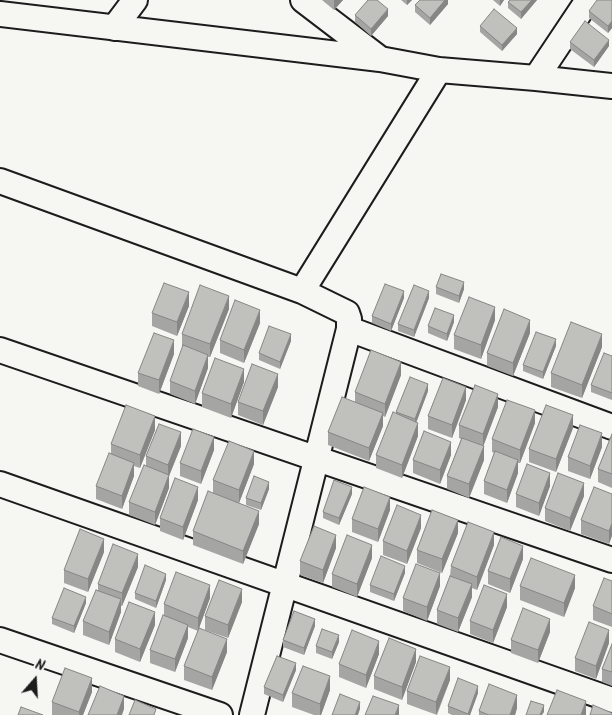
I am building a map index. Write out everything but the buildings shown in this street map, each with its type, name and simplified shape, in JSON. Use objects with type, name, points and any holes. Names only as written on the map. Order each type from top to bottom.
[{"type":"street","points":[[114,28],[135,0]]},
{"type":"street","points":[[303,0],[380,59]]},
{"type":"street","points":[[536,78],[588,0]]},
{"type":"street","points":[[0,14],[380,59],[440,70],[612,86]]},
{"type":"street","points":[[302,292],[440,70]]},
{"type":"street","points":[[0,181],[302,292],[347,313],[349,329],[252,715]]},
{"type":"street","points":[[349,329],[612,427]]},
{"type":"street","points":[[0,350],[612,560]]},
{"type":"street","points":[[0,484],[612,700]]},
{"type":"street","points":[[0,640],[220,715]]}]
